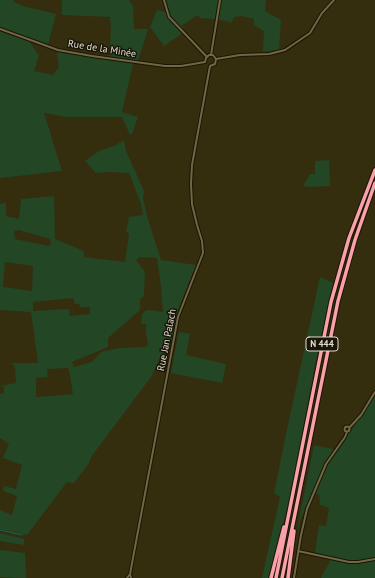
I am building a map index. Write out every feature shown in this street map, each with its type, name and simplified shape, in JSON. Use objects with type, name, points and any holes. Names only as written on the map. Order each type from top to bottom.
[{"type":"highway","name":"N 444","points":[[276,578],[322,342],[335,288],[353,228],[375,170]]},
{"type":"highway","name":"N 444","points":[[282,578],[338,301],[354,240],[375,183]]},
{"type":"highway","points":[[288,578],[299,501],[298,499]]},
{"type":"highway","points":[[271,578],[286,521],[288,521]]},
{"type":"street","points":[[164,0],[170,17],[207,57]]},
{"type":"street","points":[[211,55],[220,0]]},
{"type":"street","points":[[211,55],[216,59],[240,55],[269,54],[285,50],[310,33],[322,13],[334,0]]},
{"type":"street","name":"Rue de la Minée","points":[[0,29],[58,50],[92,56],[165,66],[181,66],[205,62]]},
{"type":"street","points":[[211,55],[207,57],[205,62],[207,65],[210,66],[215,64],[216,59]]},
{"type":"street","name":"Rue Jan Palach","points":[[131,578],[130,574],[178,317],[203,254],[202,241],[193,213],[191,184],[192,165],[210,66]]},
{"type":"street","points":[[294,578],[303,521],[326,464],[345,437],[347,432],[345,428],[349,428],[361,415],[375,392]]},
{"type":"street","points":[[298,551],[349,562],[375,559]]},
{"type":"street","name":"Rue Jan Palach","points":[[127,578],[130,574]]},
{"type":"green space","points":[[0,0],[14,0],[14,2],[23,6],[56,14],[48,45],[32,39],[30,42],[39,56],[34,71],[53,75],[59,67],[57,52],[60,49],[109,56],[111,31],[110,17],[62,15],[62,0],[129,0],[133,6],[134,29],[148,29],[138,61],[134,60],[122,112],[138,117],[132,134],[130,135],[122,117],[67,117],[44,113],[62,171],[0,178]]},
{"type":"green space","points":[[166,0],[266,0],[265,11],[281,20],[279,50],[263,52],[264,31],[254,25],[254,19],[241,16],[234,17],[231,23],[223,20],[200,18],[198,15],[182,25],[184,29],[181,34],[164,46],[150,27],[157,10],[166,12],[168,7]]},
{"type":"green space","points":[[124,140],[126,151],[144,191],[143,198],[147,216],[161,260],[196,265],[178,310],[169,352],[163,351],[151,377],[91,457],[89,463],[74,483],[67,482],[27,535],[0,529],[0,510],[12,515],[17,496],[3,491],[4,486],[16,489],[22,465],[3,458],[9,444],[0,438],[0,394],[4,393],[4,386],[0,386],[16,383],[15,368],[12,363],[38,363],[31,312],[0,310],[0,204],[6,203],[6,216],[19,219],[21,199],[54,196],[55,239],[84,251],[84,257],[125,262],[129,234],[126,231],[129,217],[143,215],[141,204],[129,173],[96,173],[85,161],[99,151],[114,146]],"holes":[[[19,230],[50,239],[51,244],[49,246],[15,239],[14,231]],[[140,257],[157,258],[163,312],[149,310],[142,314],[141,324],[146,324],[148,345],[144,347],[119,348],[101,352],[92,362],[74,367],[72,362],[108,347],[108,338],[140,310],[140,299],[144,296],[145,272],[136,260]],[[5,262],[33,266],[32,291],[3,287]],[[73,298],[75,304],[79,304],[80,307],[90,307],[90,314],[70,316],[69,309],[33,311],[33,302]],[[68,368],[73,394],[36,397],[36,378],[48,377],[47,369]]]},
{"type":"green space","points":[[329,160],[330,186],[303,186],[310,174],[315,174],[315,161]]},
{"type":"green space","points":[[320,277],[333,283],[315,365],[290,497],[269,578],[262,578],[280,497],[274,493]]},
{"type":"green space","points":[[180,332],[190,334],[186,355],[226,364],[222,383],[171,373],[178,335]]},
{"type":"green space","points":[[375,396],[375,578],[321,578],[332,557],[315,553],[319,525],[326,526],[329,508],[320,505],[319,495],[313,491],[300,520],[297,536],[298,524],[314,445],[337,451]]},
{"type":"green space","points":[[0,533],[24,539],[24,545],[0,541]]},
{"type":"green space","points":[[0,550],[25,553],[26,578],[0,577]]},
{"type":"waterway","points":[[0,530],[22,535]]}]
